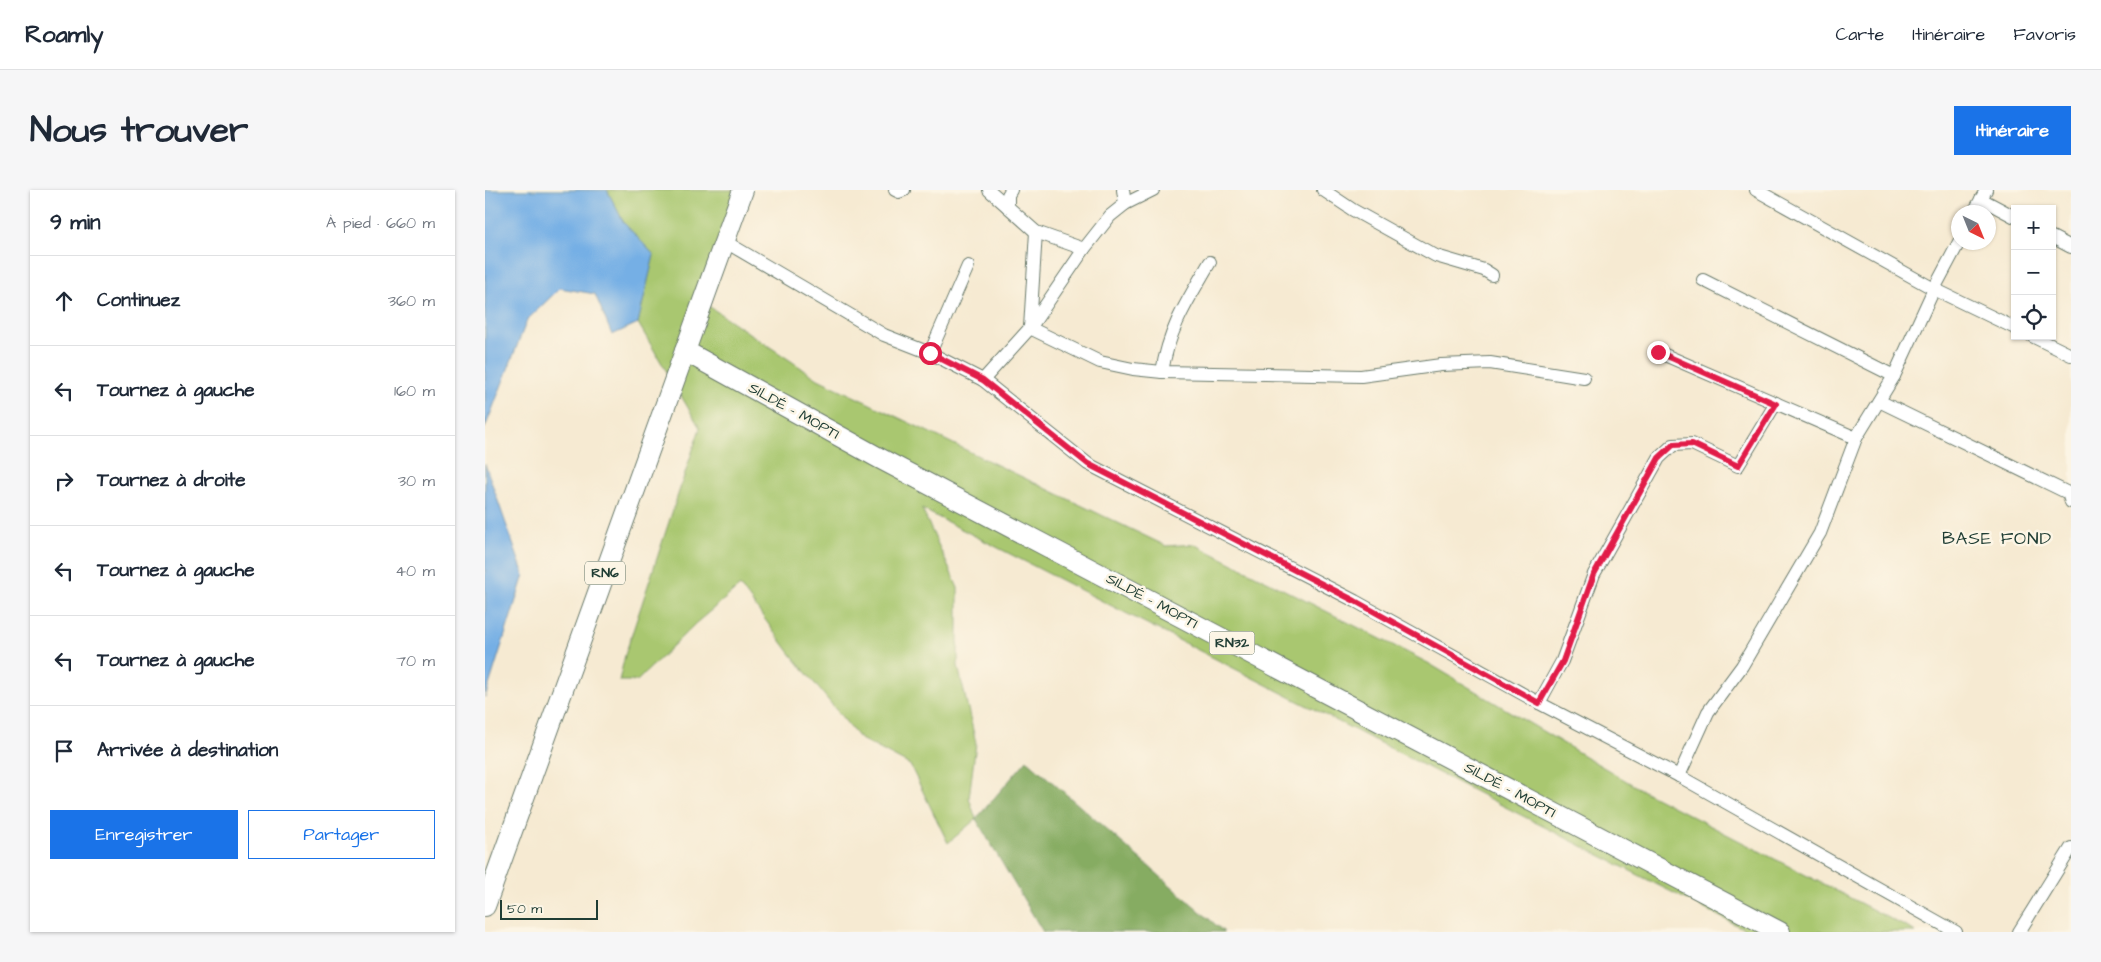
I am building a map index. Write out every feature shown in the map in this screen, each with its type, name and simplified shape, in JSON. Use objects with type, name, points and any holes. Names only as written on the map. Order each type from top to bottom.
[{"type":"main road","name":"RN6","points":[[485,906],[743,190]]},
{"type":"main road","name":"SILDÉ - MOPTI","points":[[685,351],[887,462],[1780,932]]},
{"type":"street","points":[[895,190],[899,192],[904,190]]},
{"type":"street","points":[[989,190],[1036,232],[1084,249]]},
{"type":"street","points":[[1008,208],[1008,195],[1011,190]]},
{"type":"street","points":[[1123,190],[1125,204]]},
{"type":"street","points":[[983,380],[1030,328],[1084,249],[1110,216],[1125,204],[1153,190]]},
{"type":"street","points":[[1323,190],[1353,210],[1435,256],[1484,270],[1492,275]]},
{"type":"street","points":[[1756,190],[1934,289],[2011,326]]},
{"type":"street","points":[[1983,195],[2011,214]]},
{"type":"street","points":[[1030,328],[1036,232]]},
{"type":"street","points":[[2056,239],[2071,247]]},
{"type":"street","points":[[725,241],[884,335],[930,353],[983,380],[1088,464],[1355,601],[1539,703],[1679,776],[1956,932]]},
{"type":"street","points":[[1679,776],[1708,712],[1742,666],[1820,533],[1856,438],[1894,376],[1934,289],[1955,250]]},
{"type":"street","points":[[1162,372],[1165,350],[1175,323],[1209,262]]},
{"type":"street","points":[[930,353],[968,266]]},
{"type":"street","points":[[1703,280],[1894,376]]},
{"type":"street","points":[[1030,328],[1100,362],[1133,369],[1162,372],[1361,376],[1441,365],[1489,363],[1584,378]]},
{"type":"street","points":[[2039,340],[2071,356]]},
{"type":"street","points":[[1658,352],[1856,438]]},
{"type":"street","points":[[1879,401],[2067,493],[2071,502]]},
{"type":"street","points":[[1539,703],[1563,661],[1594,574],[1659,458],[1673,445],[1692,444],[1738,466],[1776,404]]},
{"type":"street","points":[[2019,932],[2071,848]]},
{"type":"green space","points":[[607,190],[732,190],[746,199],[707,305],[818,379],[1166,546],[1194,544],[1428,663],[1645,792],[1916,932],[1750,932],[922,509],[958,588],[958,666],[976,743],[969,798],[976,819],[948,843],[910,765],[859,738],[790,653],[740,586],[696,623],[637,681],[619,681],[625,655],[700,428],[638,323],[654,255],[624,223]]},
{"type":"green space","points":[[1027,760],[1224,932],[1043,932],[976,819]]},
{"type":"water","points":[[485,190],[607,190],[624,223],[654,255],[638,323],[612,335],[595,294],[560,288],[527,320],[485,428]]},
{"type":"water","points":[[485,464],[524,575],[485,698]]},
{"type":"district","name":"BASE FOND","points":[[1997,538]]},
{"type":"route","points":[[930,353],[983,380],[1088,464],[1355,601],[1539,703],[1563,661],[1594,574],[1659,458],[1673,445],[1692,444],[1738,466],[1776,404],[1658,352]]}]
